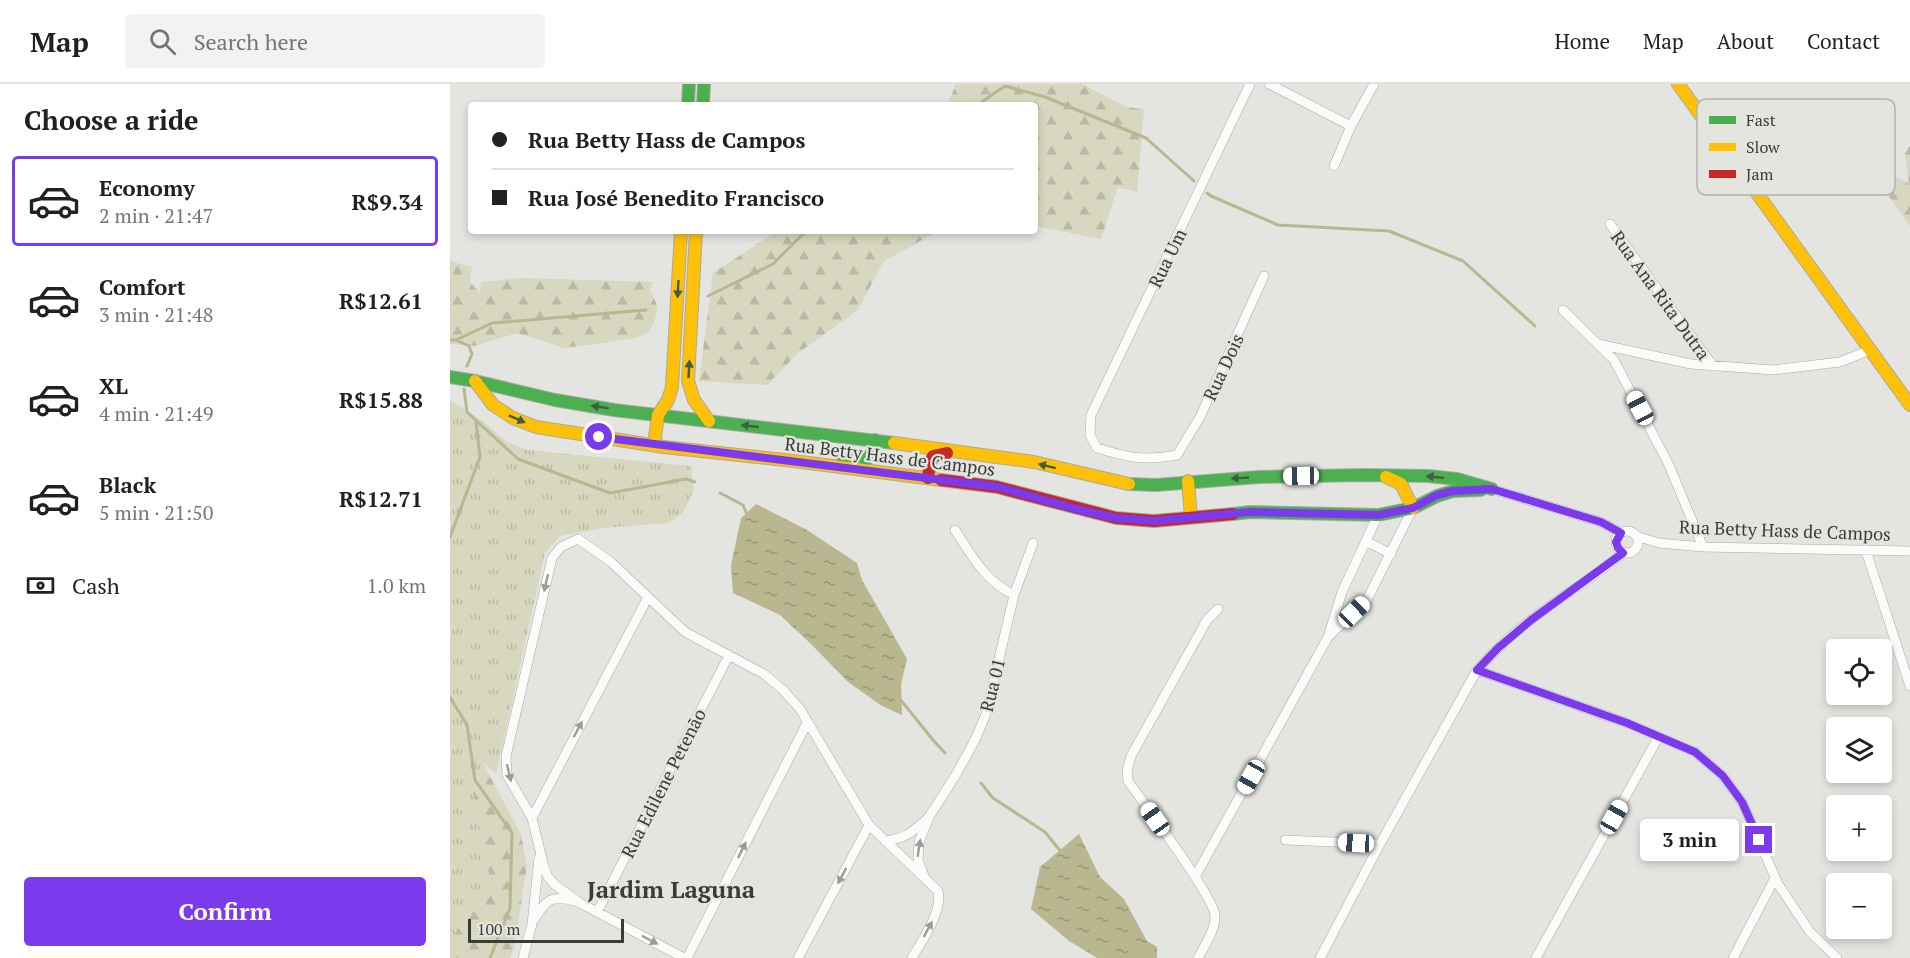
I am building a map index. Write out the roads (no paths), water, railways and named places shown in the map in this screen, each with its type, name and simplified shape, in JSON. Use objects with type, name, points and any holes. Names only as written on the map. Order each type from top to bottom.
[{"type":"street","points":[[688,102],[689,84]]},
{"type":"street","points":[[703,102],[704,84]]},
{"type":"street","name":"Rua Um","points":[[1177,455],[1152,459],[1121,455],[1097,448],[1090,435],[1091,415],[1250,84]]},
{"type":"street","points":[[1269,84],[1351,126]]},
{"type":"street","points":[[1334,166],[1351,126],[1374,84]]},
{"type":"street","points":[[1678,84],[1697,110]]},
{"type":"street","points":[[1758,195],[1910,405]]},
{"type":"street","name":"Rua Ana Rita Dutra","points":[[1610,224],[1713,366]]},
{"type":"street","points":[[654,445],[658,415],[668,400],[672,387],[681,234]]},
{"type":"street","points":[[696,234],[688,381],[695,404],[709,421]]},
{"type":"street","name":"Rua Dois","points":[[1177,455],[1200,417],[1264,276]]},
{"type":"street","points":[[1563,309],[1614,360],[1669,465],[1702,547]]},
{"type":"street","points":[[1598,344],[1691,364],[1773,370],[1840,362],[1870,350]]},
{"type":"street","name":"Rua Betty Hass de Campos","points":[[450,377],[555,400],[658,415],[984,454],[1034,462],[1130,484],[1156,485],[1259,477],[1383,475],[1457,479],[1601,522],[1621,533]]},
{"type":"street","name":"Rua Betty Hass de Campos","points":[[475,381],[493,405],[513,418],[536,427],[654,445],[998,487],[1116,518],[1154,521],[1250,512],[1378,515],[1413,508],[1437,495],[1453,491],[1492,489]]},
{"type":"street","points":[[794,461],[865,461],[874,452],[875,440]]},
{"type":"street","points":[[928,478],[931,461],[937,453],[984,454]]},
{"type":"street","points":[[1328,637],[1367,600],[1413,508],[1401,484],[1383,475]]},
{"type":"street","points":[[1188,481],[1191,517]]},
{"type":"street","points":[[1196,877],[1328,637],[1342,592],[1378,515]]},
{"type":"street","points":[[955,530],[986,576],[1014,595]]},
{"type":"street","points":[[1630,532],[1636,536],[1638,546],[1628,552],[1618,548],[1616,542],[1621,533],[1630,532]]},
{"type":"street","name":"Rua Betty Hass de Campos","points":[[1636,536],[1659,543],[1702,547],[1910,552]]},
{"type":"street","points":[[807,723],[685,958],[580,903],[555,885],[548,877],[532,818],[507,774],[506,756],[552,558],[561,547],[578,539],[611,562],[685,632],[764,674],[800,709],[869,825],[936,888],[940,898],[936,913],[912,958]]},
{"type":"street","points":[[1366,541],[1391,554]]},
{"type":"street","name":"Rua 01","points":[[885,841],[909,836],[929,817],[976,738],[986,714],[1014,595],[1034,543]]},
{"type":"street","name":"Rua Betty Hass de Campos","points":[[1320,958],[1380,844],[1477,670],[1498,648],[1531,620],[1628,552],[1659,543]]},
{"type":"street","points":[[1866,551],[1910,686]]},
{"type":"street","points":[[532,818],[648,597]]},
{"type":"street","points":[[1198,958],[1213,930],[1215,914],[1196,877],[1128,781],[1127,770],[1131,756],[1207,620],[1218,609]]},
{"type":"street","name":"Rua Edilene Petenão","points":[[597,912],[729,655]]},
{"type":"street","points":[[1477,670],[1627,723],[1695,752],[1723,776],[1742,802],[1775,878],[1810,932],[1837,958]]},
{"type":"street","points":[[1536,958],[1659,736]]},
{"type":"street","name":"Rua 01","points":[[924,878],[918,860],[918,851],[929,817]]},
{"type":"street","points":[[798,958],[869,825]]},
{"type":"street","points":[[1285,840],[1380,844]]},
{"type":"street","points":[[523,958],[532,924],[539,866],[539,844]]},
{"type":"street","points":[[1733,958],[1775,878]]},
{"type":"street","points":[[532,924],[544,904],[551,899],[559,898],[580,903]]},
{"type":"water","points":[[756,504],[807,530],[857,563],[862,580],[907,659],[901,684],[902,715],[882,706],[848,682],[780,615],[733,593],[731,565],[741,518]]},
{"type":"water","points":[[1079,834],[1100,877],[1124,899],[1147,941],[1157,947],[1157,958],[1097,958],[1069,941],[1031,909],[1040,867]]},
{"type":"waterway","points":[[981,102],[1005,86],[1045,97],[1146,138],[1194,181]]},
{"type":"waterway","points":[[1207,193],[1278,225],[1389,231],[1463,261],[1535,326]]},
{"type":"waterway","points":[[708,296],[773,264],[803,234]]},
{"type":"waterway","points":[[456,340],[492,323],[646,310]]},
{"type":"waterway","points":[[450,340],[456,340],[469,346],[472,354],[467,366]]},
{"type":"waterway","points":[[464,389],[467,412],[518,459],[610,493],[686,479],[695,482]]},
{"type":"waterway","points":[[450,537],[480,457],[476,421]]},
{"type":"waterway","points":[[720,493],[743,505],[747,515]]},
{"type":"waterway","points":[[450,697],[467,725],[475,780],[512,833],[510,908],[490,958]]},
{"type":"waterway","points":[[900,699],[945,753]]},
{"type":"waterway","points":[[981,783],[993,798],[1045,832],[1062,853]]},
{"type":"district","name":"Jardim Laguna","points":[[671,889]]}]
